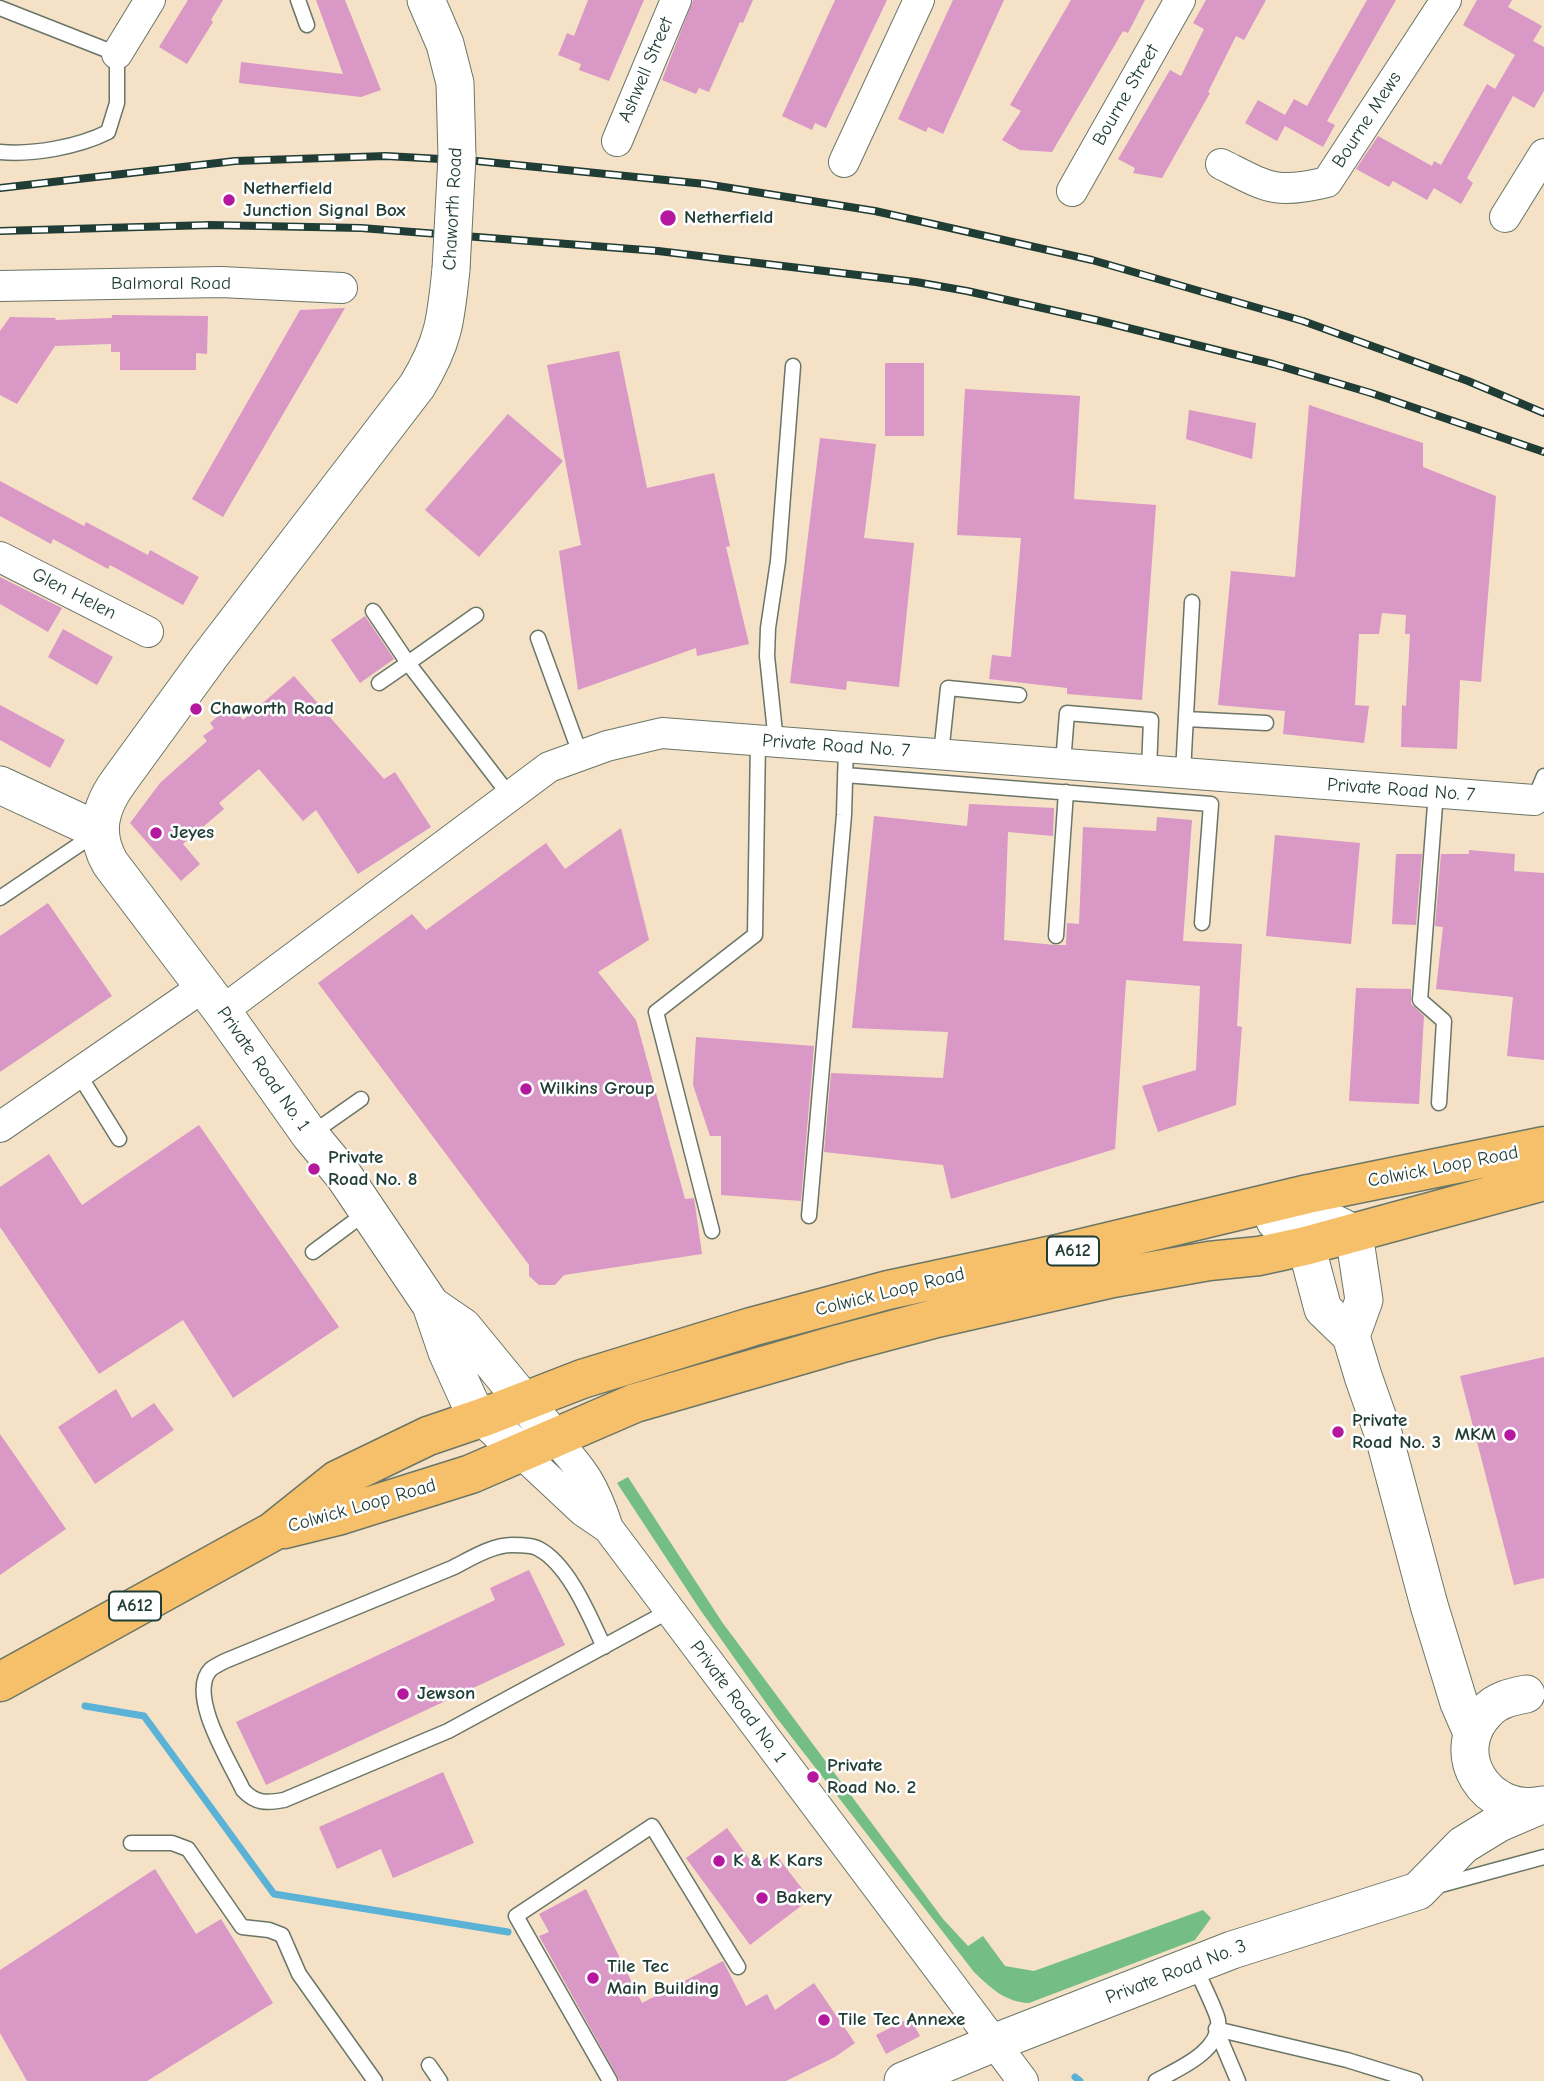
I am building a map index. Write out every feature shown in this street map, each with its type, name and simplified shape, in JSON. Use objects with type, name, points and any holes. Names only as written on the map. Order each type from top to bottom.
[{"type":"main road","name":"Colwick Loop Road","points":[[0,1682],[272,1532],[337,1480],[428,1436],[583,1379],[751,1327],[927,1281],[1062,1253],[1304,1218],[1544,1146]]},
{"type":"main road","name":"Colwick Loop Road","points":[[1304,1218],[1354,1234],[1544,1181]]},
{"type":"main road","name":"Colwick Loop Road","points":[[272,1532],[341,1515],[458,1478],[635,1403],[812,1352],[937,1318],[1113,1278],[1209,1261],[1259,1256],[1304,1218]]},
{"type":"street","points":[[117,54],[150,0]]},
{"type":"street","name":"Chaworth Road","points":[[99,831],[100,817],[114,787],[210,656],[417,386],[439,346],[447,303],[457,156],[455,83],[445,44],[426,0]]},
{"type":"street","name":"Ashwell Street","points":[[617,141],[676,0]]},
{"type":"street","points":[[845,162],[919,0]]},
{"type":"street","name":"Bourne Street","points":[[1072,191],[1180,0]]},
{"type":"street","name":"Bourne Mews","points":[[1221,164],[1268,187],[1298,189],[1327,182],[1442,1]]},
{"type":"street","points":[[1505,217],[1544,154]]},
{"type":"street","name":"Balmoral Road","points":[[0,286],[221,282],[342,288]]},
{"type":"street","name":"Glen Helen","points":[[0,557],[148,632]]},
{"type":"street","name":"Private Road No. 7","points":[[213,999],[549,767],[607,746],[662,733],[767,741],[846,761],[941,754],[1064,778],[1149,770],[1436,792],[1541,794]]},
{"type":"street","points":[[0,785],[99,831]]},
{"type":"street","name":"Private Road No. 1","points":[[99,831],[110,863],[213,999],[310,1135],[344,1176],[431,1305],[459,1381],[471,1405],[484,1417],[583,1471],[598,1497],[608,1528],[996,2042]]},
{"type":"street","points":[[0,1127],[78,1073],[213,999]]},
{"type":"street","points":[[1304,1218],[1323,1309],[1352,1336],[1383,1433],[1429,1605],[1459,1703],[1472,1733],[1471,1760],[1478,1779],[1486,1790],[1502,1802],[1521,1807],[1542,1805]]},
{"type":"street","points":[[1352,1336],[1364,1300],[1354,1234]]},
{"type":"street","name":"Private Road No. 1","points":[[431,1305],[463,1327],[524,1402],[537,1445]]},
{"type":"street","points":[[1448,1662],[1486,1686],[1535,1695]]},
{"type":"street","points":[[1472,1733],[1486,1712],[1502,1700],[1535,1695]]},
{"type":"street","name":"Private Road No. 3","points":[[1463,1845],[1486,1790]]},
{"type":"street","name":"Private Road No. 3","points":[[996,2042],[1244,1946],[1418,1891],[1463,1845],[1499,1823],[1542,1805]]},
{"type":"street","points":[[903,2081],[996,2042],[1023,2081]]},
{"type":"lane","points":[[298,0],[307,25]]},
{"type":"lane","points":[[0,8],[117,54],[117,103],[108,132],[85,143],[14,153],[0,152]]},
{"type":"lane","points":[[712,1231],[656,1012],[755,935],[767,741],[768,628],[778,561],[793,366]]},
{"type":"lane","points":[[1183,773],[1192,602]]},
{"type":"lane","points":[[373,611],[408,663],[510,796]]},
{"type":"lane","points":[[379,683],[475,615]]},
{"type":"lane","points":[[538,638],[581,756]]},
{"type":"lane","points":[[941,754],[948,688],[1019,695]]},
{"type":"lane","points":[[1056,936],[1066,713],[1151,720],[1149,770]]},
{"type":"lane","points":[[1186,719],[1266,723]]},
{"type":"lane","points":[[810,1216],[844,815],[846,761],[1064,778],[1211,804],[1202,923]]},
{"type":"lane","points":[[1436,792],[1420,1000],[1444,1020],[1439,1103]]},
{"type":"lane","points":[[0,898],[99,831]]},
{"type":"lane","points":[[78,1073],[119,1139]]},
{"type":"lane","points":[[310,1135],[361,1099]]},
{"type":"lane","points":[[313,1252],[368,1211]]},
{"type":"lane","points":[[604,1647],[584,1606],[558,1566],[538,1548],[510,1545],[484,1552],[452,1568],[225,1661],[210,1670],[203,1688],[206,1712],[243,1790],[251,1798],[265,1803],[284,1800],[448,1731],[604,1647],[669,1612]]},
{"type":"lane","points":[[610,2081],[516,1916],[652,1826],[738,1967]]},
{"type":"lane","points":[[131,1843],[172,1843],[188,1849],[242,1927],[270,1930],[282,1935],[299,1973],[375,2081]]},
{"type":"lane","points":[[1418,1891],[1544,1857]]},
{"type":"lane","points":[[1156,2081],[1195,2059],[1213,2043],[1218,2020],[1194,1964]]},
{"type":"lane","points":[[1216,2029],[1238,2081]]},
{"type":"lane","points":[[1216,2029],[1348,2060],[1415,2081]]},
{"type":"lane","points":[[429,2065],[440,2081]]},
{"type":"green space","points":[[628,1477],[722,1622],[943,1919],[968,1946],[983,1936],[1005,1966],[1034,1971],[1203,1910],[1211,1918],[1195,1940],[1029,2003],[1013,2000],[993,1989],[974,1972],[776,1717],[699,1608],[617,1483]]},
{"type":"building","points":[[188,0],[223,0],[187,64],[159,47]]},
{"type":"building","points":[[316,0],[345,0],[381,90],[361,97],[239,83],[241,62],[343,74]]},
{"type":"building","points":[[588,0],[644,0],[609,81],[579,70],[581,64],[558,55],[567,33],[574,36]]},
{"type":"building","points":[[693,0],[753,0],[743,23],[740,22],[709,92],[699,88],[696,94],[662,80]]},
{"type":"building","points":[[835,0],[887,0],[826,128],[815,123],[812,130],[782,116]]},
{"type":"building","points":[[953,0],[1004,0],[943,134],[928,127],[926,132],[898,119]]},
{"type":"building","points":[[1071,0],[1145,0],[1128,33],[1123,31],[1052,152],[1020,150],[1002,140],[1021,111],[1010,105]]},
{"type":"building","points":[[1206,0],[1266,0],[1244,40],[1236,36],[1208,92],[1210,93],[1162,178],[1133,173],[1135,168],[1118,159],[1170,70],[1181,76],[1204,29],[1193,23]]},
{"type":"building","points":[[1367,0],[1396,0],[1327,121],[1335,125],[1323,147],[1285,126],[1277,141],[1245,123],[1258,100],[1285,115],[1294,99],[1307,106]]},
{"type":"building","points":[[1477,0],[1512,0],[1508,7],[1542,26],[1533,41],[1544,47],[1544,91],[1534,108],[1513,96],[1467,178],[1473,183],[1461,204],[1434,188],[1427,200],[1393,181],[1389,187],[1356,169],[1378,136],[1432,166],[1434,161],[1441,165],[1487,84],[1495,89],[1515,55],[1463,25]]},
{"type":"building","points":[[345,308],[223,517],[192,499],[300,310]]},
{"type":"building","points":[[112,315],[208,316],[207,354],[196,353],[196,370],[120,370],[120,352],[111,352],[111,344],[55,346],[17,404],[0,395],[0,331],[10,317],[56,318],[55,320],[112,318]]},
{"type":"building","points":[[619,351],[647,488],[714,473],[730,546],[726,547],[749,644],[697,656],[696,648],[578,690],[559,551],[581,545],[547,365]]},
{"type":"building","points":[[885,363],[924,363],[924,436],[885,436]]},
{"type":"building","points":[[965,389],[1080,396],[1074,499],[1156,505],[1142,700],[1067,694],[1067,688],[989,679],[992,655],[1011,657],[1021,538],[957,535]]},
{"type":"building","points":[[1309,405],[1423,443],[1423,467],[1496,496],[1481,682],[1460,680],[1457,749],[1401,747],[1402,705],[1406,706],[1410,634],[1405,634],[1406,615],[1382,613],[1379,634],[1359,634],[1355,705],[1369,706],[1364,743],[1283,734],[1285,711],[1218,705],[1231,571],[1295,577]]},
{"type":"building","points":[[1189,410],[1256,423],[1252,459],[1186,439]]},
{"type":"building","points":[[508,414],[563,461],[479,557],[425,510]]},
{"type":"building","points":[[820,438],[876,444],[864,538],[914,543],[899,687],[847,681],[846,690],[790,683]]},
{"type":"building","points":[[0,481],[84,526],[86,522],[148,555],[150,550],[199,577],[183,605],[110,565],[108,569],[53,539],[51,544],[0,516]]},
{"type":"building","points":[[0,577],[62,608],[48,632],[0,604]]},
{"type":"building","points":[[365,616],[394,659],[360,683],[331,640]]},
{"type":"building","points":[[63,629],[113,657],[97,685],[48,657]]},
{"type":"building","points":[[294,676],[384,779],[395,772],[431,827],[358,874],[316,810],[303,821],[259,769],[219,803],[224,809],[183,844],[200,864],[181,881],[130,823],[160,783],[207,741],[203,736],[214,728],[210,723],[231,705],[243,720]]},
{"type":"building","points":[[0,705],[65,740],[50,768],[0,740]]},
{"type":"building","points":[[969,804],[1054,808],[1053,836],[1008,832],[1004,940],[1055,945],[1066,945],[1067,923],[1079,924],[1083,827],[1156,831],[1157,817],[1192,820],[1183,941],[1242,944],[1237,1026],[1242,1027],[1236,1105],[1158,1132],[1142,1086],[1196,1070],[1200,986],[1126,980],[1115,1149],[951,1199],[943,1165],[824,1152],[831,1073],[943,1078],[948,1032],[852,1028],[874,816],[967,826]]},
{"type":"building","name":"Wilkins Group","points":[[621,828],[649,940],[598,972],[636,1020],[685,1199],[694,1198],[702,1254],[564,1275],[555,1285],[539,1285],[529,1276],[529,1265],[318,983],[412,914],[426,930],[546,843],[565,869]]},
{"type":"building","points":[[1275,835],[1360,843],[1351,944],[1266,936]]},
{"type":"building","points":[[1469,850],[1515,854],[1514,871],[1544,873],[1544,1060],[1507,1056],[1513,997],[1436,989],[1443,927],[1435,926],[1441,854],[1469,854]]},
{"type":"building","points":[[1396,854],[1422,854],[1416,925],[1392,924]]},
{"type":"building","points":[[48,903],[112,996],[0,1072],[0,936]]},
{"type":"building","points":[[1356,988],[1411,989],[1411,1004],[1424,1016],[1419,1104],[1349,1101]]},
{"type":"building","points":[[696,1037],[814,1046],[801,1201],[721,1195],[721,1136],[710,1136],[693,1085]]},
{"type":"building","points":[[199,1125],[339,1327],[233,1398],[183,1320],[99,1374],[0,1227],[0,1187],[49,1154],[82,1205]]},
{"type":"building","name":"MKM","points":[[1544,1357],[1544,1578],[1514,1585],[1460,1376]]},
{"type":"building","points":[[116,1389],[132,1418],[154,1403],[174,1430],[95,1484],[58,1427]]},
{"type":"building","points":[[0,1434],[66,1529],[0,1575]]},
{"type":"building","points":[[529,1570],[565,1645],[266,1785],[236,1722],[495,1600],[490,1588]]},
{"type":"building","points":[[443,1772],[474,1843],[393,1878],[381,1849],[337,1869],[319,1827]]},
{"type":"building","name":"Bakery","points":[[727,1828],[755,1867],[774,1852],[810,1899],[750,1945],[686,1858]]},
{"type":"building","points":[[155,1869],[196,1934],[221,1919],[273,2003],[147,2081],[27,2081],[0,2033],[0,1970]]},
{"type":"building","name":"Tile Tec Main Building","points":[[586,1889],[642,2003],[723,1961],[746,2006],[767,1994],[775,2010],[814,1983],[855,2043],[835,2057],[786,2081],[620,2081],[539,1936],[549,1932],[539,1914]]},
{"type":"building","points":[[910,2018],[920,2036],[886,2054],[876,2035]]},
{"type":"waterway","points":[[85,1706],[144,1716],[274,1894],[508,1932]]},
{"type":"waterway","points":[[1075,2077],[1080,2081]]},
{"type":"railway","points":[[0,188],[235,161],[386,156],[477,161],[705,184],[875,211],[1092,260],[1303,321],[1468,381],[1544,413]]},
{"type":"railway","points":[[0,231],[210,225],[361,228],[658,251],[916,282],[1096,320],[1273,364],[1371,393],[1544,452]]},
{"type":"place","name":"Netherfield Junction Signal Box","points":[[229,200]]},
{"type":"place","name":"Netherfield","points":[[668,218]]},
{"type":"place","name":"Chaworth Road","points":[[196,709]]},
{"type":"place","name":"Jeyes","points":[[156,833]]},
{"type":"place","name":"Wilkins Group","points":[[526,1089]]},
{"type":"place","name":"Private Road No. 8","points":[[314,1169]]},
{"type":"place","name":"Private Road No. 3","points":[[1338,1432]]},
{"type":"place","name":"MKM","points":[[1510,1435]]},
{"type":"place","name":"Jewson","points":[[403,1694]]},
{"type":"place","name":"Private Road No. 2","points":[[813,1777]]},
{"type":"place","name":"K & K Kars","points":[[719,1861]]},
{"type":"place","name":"Bakery","points":[[762,1898]]},
{"type":"place","name":"Tile Tec Main Building","points":[[593,1978]]},
{"type":"place","name":"Tile Tec Annexe","points":[[824,2020]]}]
